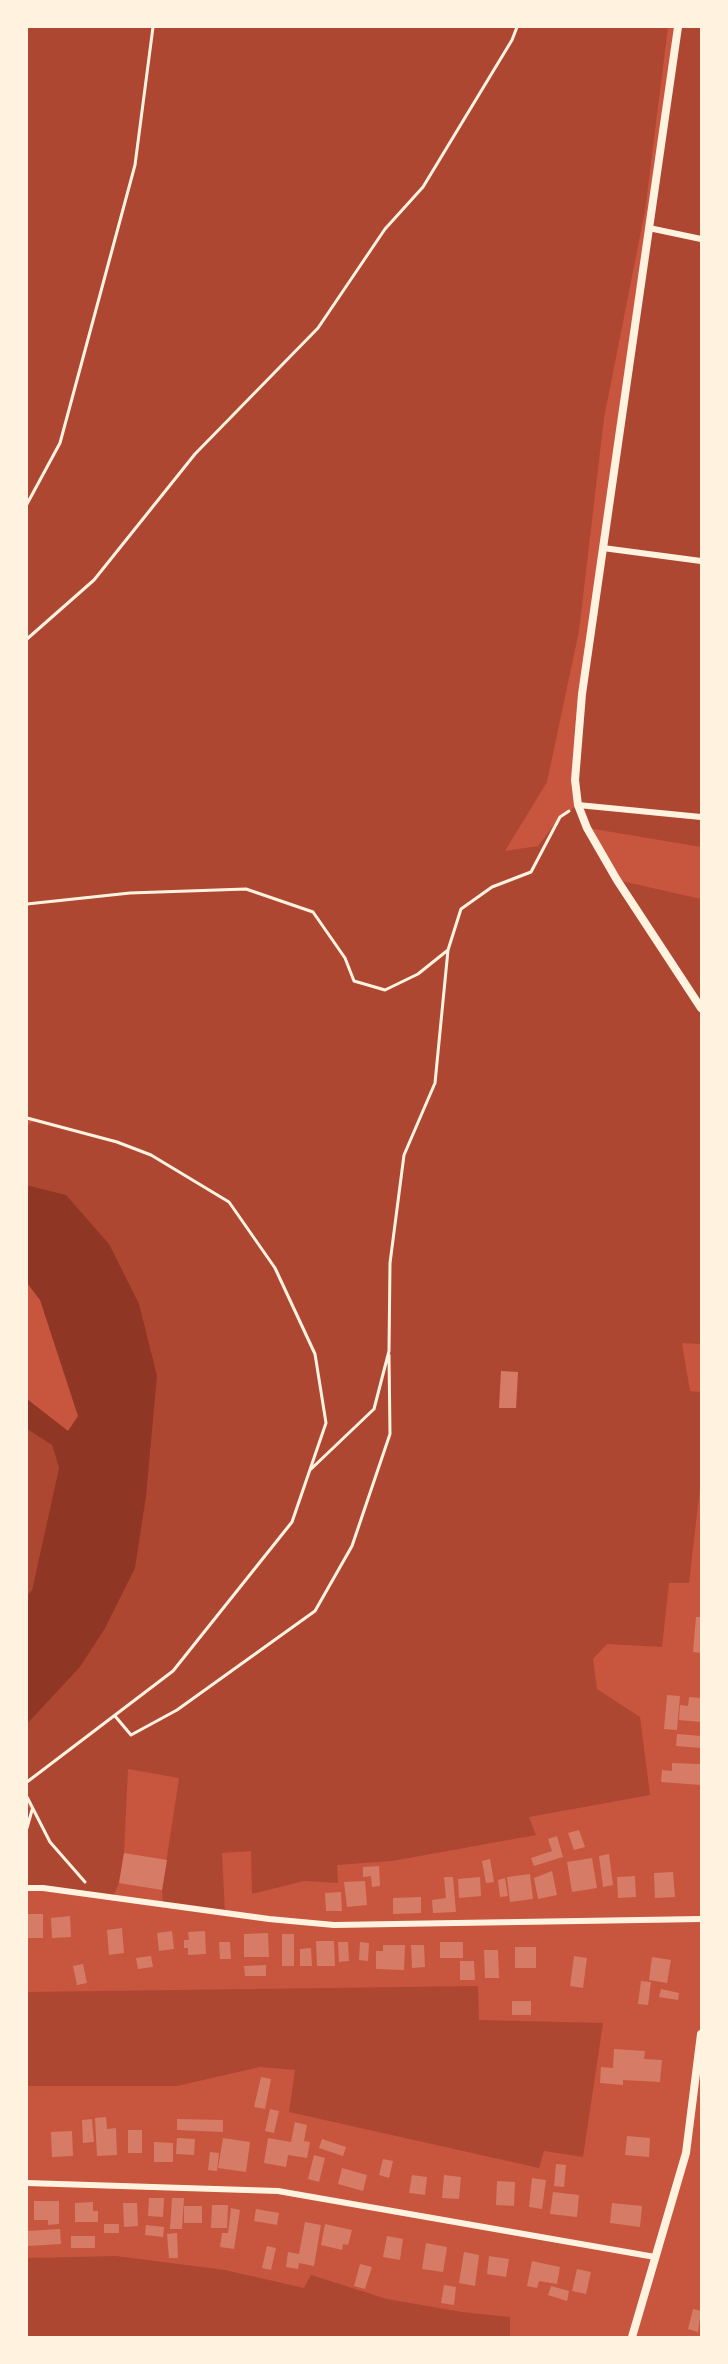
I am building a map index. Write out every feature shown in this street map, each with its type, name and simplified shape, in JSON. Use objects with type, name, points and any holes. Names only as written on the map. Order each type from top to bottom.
[{"type":"street","points":[[678,27],[582,694],[575,780],[578,805],[587,828],[617,880],[701,1008]]},
{"type":"street","points":[[649,228],[701,239]]},
{"type":"street","points":[[603,548],[701,561]]},
{"type":"street","points":[[578,805],[701,817]]},
{"type":"street","points":[[27,1888],[43,1888],[269,1919],[334,1925],[701,1919]]},
{"type":"street","points":[[632,2337],[686,2153],[701,2034]]},
{"type":"street","points":[[27,2183],[279,2191],[655,2257]]},
{"type":"path","points":[[27,504],[60,443],[135,165],[153,27]]},
{"type":"path","points":[[27,639],[94,580],[195,454],[318,327],[385,229],[423,186],[512,40],[517,27]]},
{"type":"path","points":[[114,1716],[132,1735],[177,1710],[315,1611],[352,1546],[390,1434],[390,1263],[404,1155],[435,1083],[448,950],[461,909],[492,887],[531,872],[560,817],[578,805]]},
{"type":"path","points":[[27,904],[130,893],[246,889],[313,912],[345,958],[354,981],[385,990],[418,974],[448,950]]},
{"type":"path","points":[[27,1118],[117,1142],[151,1155],[229,1202],[275,1268],[315,1354],[326,1423],[292,1522],[173,1671],[27,1782]]},
{"type":"path","points":[[309,1472],[374,1409],[389,1351]]},
{"type":"path","points":[[27,1797],[50,1842],[97,1895]]},
{"type":"path","points":[[27,1828],[32,1809]]},
{"type":"shaded area","points":[[27,27],[668,27],[645,211],[604,418],[579,631],[547,782],[505,851],[538,846],[560,817],[578,805],[575,780],[582,694],[678,27],[701,27],[701,847],[588,828],[617,880],[701,899],[701,1344],[682,1343],[690,1391],[701,1392],[701,1479],[689,1583],[669,1583],[662,1647],[607,1644],[593,1659],[597,1689],[640,1717],[650,1795],[529,1817],[536,1835],[392,1861],[337,1865],[338,1883],[304,1881],[252,1894],[251,1851],[222,1853],[225,1913],[163,1904],[162,1890],[179,1778],[128,1769],[124,1853],[119,1883],[113,1897],[27,1888],[27,1807],[31,1809],[27,1797],[27,1724],[80,1667],[104,1630],[66,1195],[27,1185],[27,1126],[35,1120],[80,1131],[27,1116]]},
{"type":"shaded area","points":[[27,1185],[66,1195],[109,1244],[139,1304],[157,1376],[146,1496],[135,1568],[104,1630],[80,1667],[27,1724],[27,1595],[32,1590],[59,1468],[52,1445],[27,1429],[27,1399],[68,1431],[78,1416],[40,1300],[27,1283]]},
{"type":"shaded area","points":[[27,1429],[52,1445],[59,1468],[32,1590],[27,1595]]},
{"type":"shaded area","points":[[478,1986],[479,2020],[603,2023],[583,2157],[544,2151],[539,2168],[289,2112],[295,2070],[260,2067],[177,2086],[27,2086],[27,1992]]},
{"type":"shaded area","points":[[116,2256],[225,2270],[304,2288],[311,2275],[387,2299],[462,2312],[510,2317],[510,2337],[27,2337],[27,2258]]},
{"type":"building","points":[[501,1371],[518,1372],[516,1408],[499,1408]]},
{"type":"building","points":[[696,1617],[701,1617],[701,1653],[693,1652]]},
{"type":"building","points":[[667,1695],[680,1696],[677,1730],[664,1729]]},
{"type":"building","points":[[689,1697],[701,1698],[701,1722],[679,1720],[680,1705],[688,1706]]},
{"type":"building","points":[[677,1734],[701,1736],[701,1748],[676,1746]]},
{"type":"building","points":[[672,1763],[700,1764],[701,1785],[661,1782],[662,1770],[672,1771]]},
{"type":"building","points":[[579,1830],[585,1847],[574,1850],[568,1833]]},
{"type":"building","points":[[557,1836],[563,1857],[534,1866],[531,1858],[552,1851],[548,1839]]},
{"type":"building","points":[[124,1853],[167,1860],[162,1890],[119,1883]]},
{"type":"building","points":[[609,1854],[613,1885],[603,1887],[599,1856]]},
{"type":"building","points":[[592,1858],[597,1888],[572,1892],[567,1862]]},
{"type":"building","points":[[490,1859],[494,1882],[486,1883],[482,1861]]},
{"type":"building","points":[[379,1866],[380,1886],[372,1887],[371,1876],[363,1877],[363,1867]]},
{"type":"building","points":[[552,1871],[557,1895],[538,1899],[534,1878]]},
{"type":"building","points":[[673,1872],[675,1897],[655,1898],[654,1873]]},
{"type":"building","points":[[530,1874],[533,1899],[510,1902],[507,1877]]},
{"type":"building","points":[[635,1876],[636,1897],[618,1898],[617,1877]]},
{"type":"building","points":[[444,1877],[453,1877],[456,1912],[433,1913],[432,1900],[446,1898]]},
{"type":"building","points":[[480,1877],[481,1896],[459,1898],[458,1879]]},
{"type":"building","points":[[505,1878],[508,1896],[500,1897],[498,1880]]},
{"type":"building","points":[[365,1881],[367,1905],[347,1907],[344,1882]]},
{"type":"building","points":[[341,1892],[342,1911],[326,1911],[325,1893]]},
{"type":"building","points":[[421,1897],[421,1913],[393,1914],[393,1898]]},
{"type":"building","points":[[27,1914],[43,1914],[43,1938],[27,1938]]},
{"type":"building","points":[[70,1916],[71,1937],[52,1938],[51,1918]]},
{"type":"building","points":[[122,1928],[124,1953],[109,1955],[107,1930]]},
{"type":"building","points":[[172,1931],[174,1949],[159,1951],[157,1933]]},
{"type":"building","points":[[205,1931],[206,1954],[188,1955],[188,1948],[184,1948],[184,1940],[189,1940],[188,1932]]},
{"type":"building","points":[[268,1933],[269,1957],[244,1957],[244,1934]]},
{"type":"building","points":[[282,1934],[294,1934],[294,1966],[282,1966]]},
{"type":"building","points":[[316,1941],[334,1941],[335,1966],[317,1966]]},
{"type":"building","points":[[219,1942],[230,1942],[231,1959],[220,1959]]},
{"type":"building","points":[[338,1942],[348,1942],[349,1961],[339,1962]]},
{"type":"building","points":[[360,1942],[369,1943],[368,1961],[359,1960]]},
{"type":"building","points":[[440,1942],[463,1942],[463,1958],[440,1958]]},
{"type":"building","points":[[383,1945],[405,1945],[404,1970],[376,1969],[376,1951],[383,1951]]},
{"type":"building","points":[[411,1945],[424,1945],[425,1967],[412,1968]]},
{"type":"building","points":[[515,1947],[536,1947],[536,1968],[515,1968]]},
{"type":"building","points":[[311,1948],[312,1966],[300,1966],[300,1949]]},
{"type":"building","points":[[484,1950],[498,1950],[499,1978],[485,1978]]},
{"type":"building","points":[[151,1956],[153,1967],[138,1969],[136,1958]]},
{"type":"building","points":[[574,1956],[587,1958],[583,1988],[570,1986]]},
{"type":"building","points":[[652,1957],[671,1960],[667,1983],[649,1980]]},
{"type":"building","points":[[460,1961],[474,1961],[475,1980],[460,1980]]},
{"type":"building","points":[[83,1964],[87,1983],[77,1985],[73,1966]]},
{"type":"building","points":[[266,1965],[266,1976],[245,1976],[244,1966]]},
{"type":"building","points":[[641,1981],[651,1982],[648,2005],[638,2004]]},
{"type":"building","points":[[661,1989],[679,1993],[678,2000],[659,1997]]},
{"type":"building","points":[[512,2001],[531,2001],[531,2015],[512,2015]]},
{"type":"building","points":[[614,2049],[645,2051],[644,2059],[662,2060],[660,2082],[623,2080],[623,2085],[600,2083],[601,2067],[613,2068]]},
{"type":"building","points":[[261,2077],[271,2079],[265,2109],[254,2107]]},
{"type":"building","points":[[270,2109],[279,2111],[274,2133],[265,2131]]},
{"type":"building","points":[[106,2117],[107,2129],[116,2128],[117,2155],[97,2156],[95,2118]]},
{"type":"building","points":[[92,2119],[94,2142],[83,2143],[82,2120]]},
{"type":"building","points":[[177,2119],[223,2120],[223,2132],[177,2130]]},
{"type":"building","points":[[295,2122],[307,2125],[304,2141],[310,2142],[307,2158],[288,2155],[286,2167],[264,2163],[268,2138],[291,2142]]},
{"type":"building","points":[[128,2130],[142,2130],[142,2153],[128,2153]]},
{"type":"building","points":[[72,2131],[73,2156],[52,2157],[51,2132]]},
{"type":"building","points":[[627,2136],[650,2138],[649,2157],[625,2155]]},
{"type":"building","points":[[177,2138],[195,2139],[194,2155],[176,2154]]},
{"type":"building","points":[[223,2138],[250,2142],[246,2172],[218,2168]]},
{"type":"building","points":[[322,2139],[346,2147],[343,2156],[319,2148]]},
{"type":"building","points":[[154,2142],[173,2143],[173,2162],[154,2162]]},
{"type":"building","points":[[210,2152],[219,2153],[217,2171],[208,2170]]},
{"type":"building","points":[[314,2155],[325,2158],[319,2182],[308,2179]]},
{"type":"building","points":[[383,2159],[393,2161],[389,2178],[379,2175]]},
{"type":"building","points":[[556,2164],[566,2165],[564,2187],[554,2186]]},
{"type":"building","points":[[342,2168],[367,2175],[363,2191],[338,2184]]},
{"type":"building","points":[[412,2175],[427,2177],[425,2195],[409,2193]]},
{"type":"building","points":[[444,2175],[461,2177],[459,2199],[442,2198]]},
{"type":"building","points":[[532,2178],[546,2180],[542,2209],[529,2207]]},
{"type":"building","points":[[497,2181],[515,2182],[514,2206],[496,2205]]},
{"type":"building","points":[[553,2192],[579,2195],[577,2217],[550,2214]]},
{"type":"building","points":[[149,2198],[164,2198],[163,2217],[148,2216]]},
{"type":"building","points":[[172,2198],[184,2198],[182,2229],[170,2229]]},
{"type":"building","points":[[34,2201],[59,2201],[59,2224],[48,2225],[48,2220],[34,2220]]},
{"type":"building","points":[[93,2202],[93,2211],[98,2211],[98,2222],[75,2222],[75,2203]]},
{"type":"building","points":[[123,2203],[137,2203],[138,2226],[124,2227]]},
{"type":"building","points":[[612,2203],[642,2206],[640,2227],[610,2223]]},
{"type":"building","points":[[212,2205],[228,2205],[227,2228],[211,2228]]},
{"type":"building","points":[[184,2206],[202,2206],[202,2223],[184,2223]]},
{"type":"building","points":[[231,2208],[240,2210],[234,2249],[220,2247],[222,2233],[228,2233]]},
{"type":"building","points":[[256,2209],[279,2213],[277,2225],[254,2221]]},
{"type":"building","points":[[305,2222],[321,2225],[314,2266],[299,2263],[298,2269],[286,2267],[288,2252],[299,2254]]},
{"type":"building","points":[[104,2224],[119,2224],[119,2233],[104,2233]]},
{"type":"building","points":[[325,2224],[352,2230],[348,2245],[343,2244],[342,2250],[321,2245]]},
{"type":"building","points":[[146,2225],[164,2227],[163,2237],[145,2235]]},
{"type":"building","points":[[60,2229],[61,2244],[28,2246],[27,2231]]},
{"type":"building","points":[[177,2233],[178,2258],[169,2258],[167,2234]]},
{"type":"building","points":[[71,2236],[95,2236],[95,2248],[71,2248]]},
{"type":"building","points":[[387,2236],[403,2239],[400,2260],[383,2257]]},
{"type":"building","points":[[426,2243],[447,2247],[443,2272],[422,2269]]},
{"type":"building","points":[[267,2246],[276,2248],[271,2270],[262,2268]]},
{"type":"building","points":[[464,2252],[479,2255],[475,2286],[459,2283]]},
{"type":"building","points":[[489,2256],[509,2259],[506,2277],[487,2274]]},
{"type":"building","points":[[532,2261],[560,2267],[557,2284],[539,2281],[537,2288],[527,2286]]},
{"type":"building","points":[[360,2264],[372,2267],[365,2289],[354,2286]]},
{"type":"building","points":[[577,2269],[591,2272],[586,2294],[572,2291]]},
{"type":"building","points":[[444,2285],[456,2287],[454,2305],[441,2303]]},
{"type":"building","points":[[551,2286],[569,2291],[567,2301],[548,2295]]},
{"type":"building","points":[[693,2309],[701,2311],[698,2332],[688,2329]]}]
